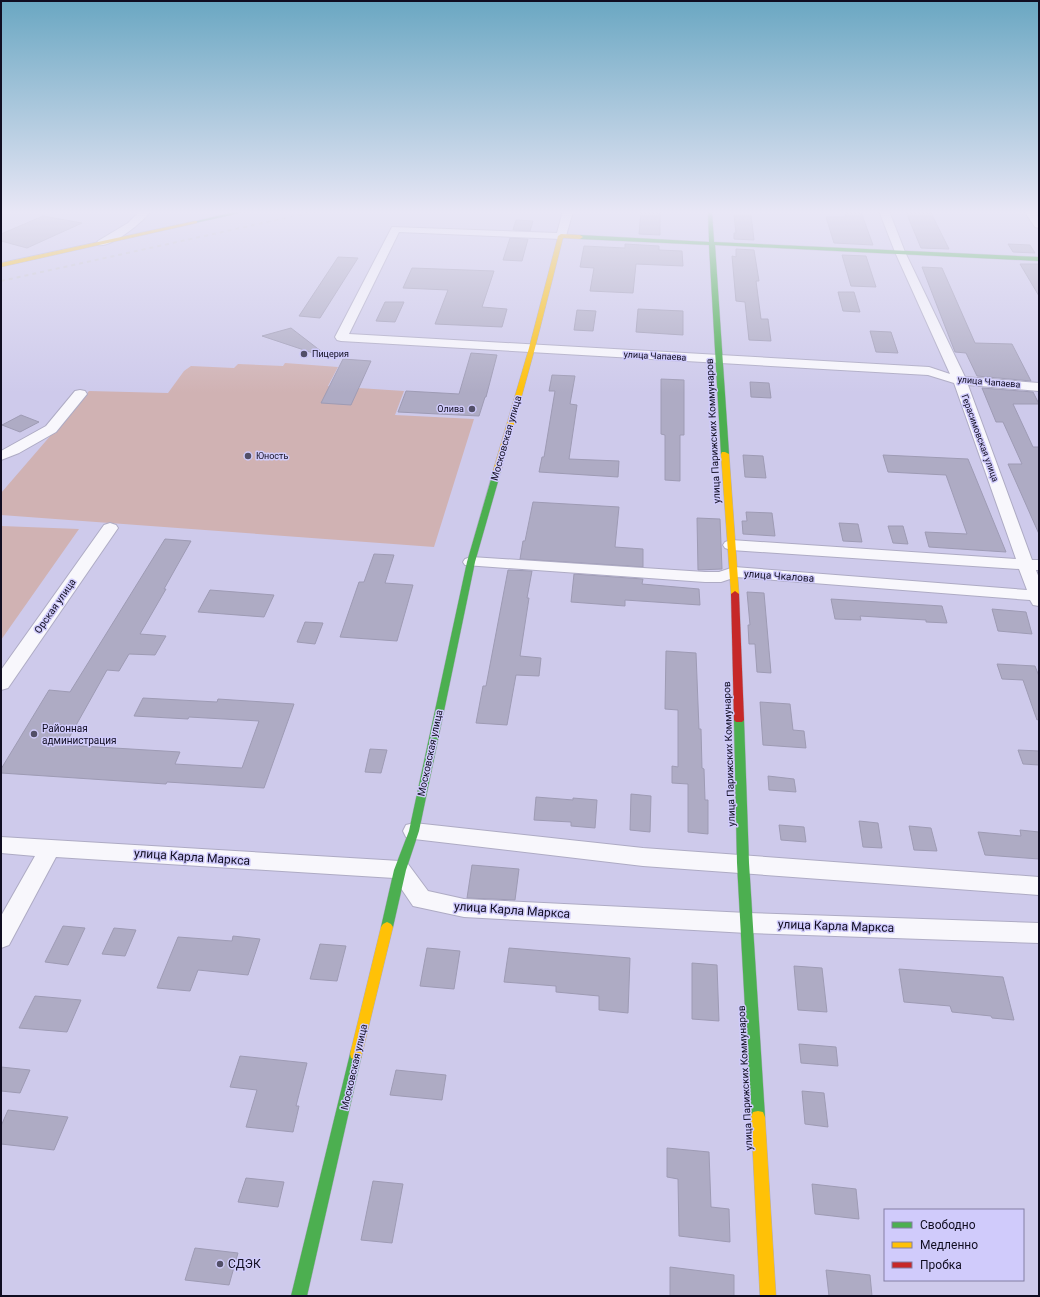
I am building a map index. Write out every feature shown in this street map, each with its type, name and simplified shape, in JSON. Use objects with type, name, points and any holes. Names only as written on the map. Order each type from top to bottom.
[{"type":"street","name":"улица Чапаева","points":[[374,272],[341,337],[929,371],[960,381],[1039,387]]},
{"type":"street","name":"Московская улица","points":[[300,1296],[400,870],[414,831],[471,562],[532,348],[552,272]]},
{"type":"street","name":"улица Парижских Коммунаров","points":[[715,272],[731,546],[734,572],[743,863],[768,1296]]},
{"type":"street","name":"Герасимовская улица","points":[[909,272],[960,381],[1033,565],[1038,597]]},
{"type":"street","points":[[1,456],[51,429],[80,394]]},
{"type":"street","name":"Орская улица","points":[[1,684],[110,528]]},
{"type":"street","points":[[731,546],[1033,565]]},
{"type":"street","name":"улица Чкалова","points":[[471,562],[706,577],[721,577],[734,572],[1038,597]]},
{"type":"street","points":[[414,831],[643,857],[743,863],[1039,886]]},
{"type":"street","name":"улица Карла Маркса","points":[[1,845],[400,870],[421,899],[464,908],[747,923],[1039,933]]},
{"type":"street","points":[[1,938],[50,848]]},
{"type":"shaded area","name":"Юность","points":[[285,363],[338,367],[328,386],[404,391],[395,415],[474,419],[434,547],[1,515],[1,493],[89,391],[168,393],[184,371],[191,366],[234,368],[238,364],[283,366]]},
{"type":"shaded area","points":[[1,526],[79,529],[1,640]]},
{"type":"building","points":[[328,272],[349,272],[320,318],[299,316]]},
{"type":"building","points":[[410,272],[494,272],[482,307],[507,309],[502,327],[435,324],[448,290],[403,288]]},
{"type":"building","points":[[593,272],[635,272],[633,293],[590,291]]},
{"type":"building","points":[[733,272],[757,272],[759,281],[756,281],[761,319],[768,319],[771,341],[749,340],[745,302],[736,301]]},
{"type":"building","points":[[847,272],[871,272],[876,287],[851,286]]},
{"type":"building","points":[[924,272],[944,272],[975,343],[1012,344],[1031,381],[977,376],[966,353],[955,352]]},
{"type":"building","points":[[1024,272],[1039,272],[1039,296]]},
{"type":"building","points":[[838,292],[854,292],[860,312],[843,311]]},
{"type":"building","points":[[385,302],[404,302],[395,322],[376,321]]},
{"type":"building","points":[[638,309],[683,311],[683,335],[636,332]]},
{"type":"building","points":[[577,310],[596,311],[593,331],[574,330]]},
{"type":"building","points":[[291,328],[326,355],[325,357],[262,336]]},
{"type":"building","points":[[870,331],[891,332],[898,353],[876,352]]},
{"type":"building","points":[[471,353],[497,355],[486,397],[479,416],[398,412],[406,391],[459,394]]},
{"type":"building","points":[[343,359],[371,361],[351,405],[321,403]]},
{"type":"building","points":[[552,375],[575,376],[570,404],[577,405],[569,459],[619,461],[618,477],[539,472],[542,457],[544,457],[555,391],[549,391]]},
{"type":"building","points":[[661,379],[684,380],[684,435],[680,435],[680,481],[665,480],[665,435],[661,434]]},
{"type":"building","points":[[750,382],[769,383],[771,398],[751,397]]},
{"type":"building","points":[[982,388],[1033,392],[1039,404],[1013,404],[1033,447],[1039,447],[1039,534],[1008,464],[1022,464],[1003,422],[996,422]]},
{"type":"building","points":[[21,415],[39,422],[20,432],[2,425]]},
{"type":"building","points":[[743,455],[763,456],[766,478],[745,477]]},
{"type":"building","points":[[883,455],[968,459],[1006,552],[929,547],[925,532],[967,534],[946,475],[888,472]]},
{"type":"building","points":[[533,502],[619,507],[615,547],[643,549],[643,567],[520,559]]},
{"type":"building","points":[[746,512],[772,513],[775,536],[743,534],[742,521],[747,521]]},
{"type":"building","points":[[697,518],[720,519],[722,569],[698,570]]},
{"type":"building","points":[[839,523],[858,524],[862,542],[843,541]]},
{"type":"building","points":[[888,526],[903,526],[908,544],[893,543]]},
{"type":"building","points":[[165,539],[191,541],[140,634],[166,636],[155,655],[129,654],[119,671],[107,670],[65,745],[180,752],[175,764],[242,768],[259,721],[134,716],[143,698],[217,702],[218,699],[294,704],[264,788],[167,782],[166,784],[1,773],[1,769],[49,690],[70,692]]},
{"type":"building","points":[[374,554],[394,555],[385,583],[413,585],[397,641],[340,637],[359,582],[364,582]]},
{"type":"building","points":[[508,570],[532,571],[520,656],[541,658],[539,676],[516,675],[507,725],[476,723],[483,686],[486,686]]},
{"type":"building","points":[[574,574],[643,579],[642,584],[699,589],[700,605],[625,600],[625,606],[571,602]]},
{"type":"building","points":[[210,590],[274,595],[264,617],[198,612]]},
{"type":"building","points":[[747,592],[764,593],[771,673],[757,672],[755,644],[749,644],[748,625],[750,625]]},
{"type":"building","points":[[831,599],[942,606],[947,623],[926,622],[926,620],[860,616],[861,620],[835,619]]},
{"type":"building","points":[[992,609],[1026,612],[1032,634],[998,631]]},
{"type":"building","points":[[305,622],[323,623],[315,644],[297,642]]},
{"type":"building","points":[[666,651],[696,653],[702,768],[704,769],[705,800],[708,800],[708,834],[688,832],[688,784],[672,783],[672,766],[678,767],[678,710],[665,709]]},
{"type":"building","points":[[997,664],[1035,666],[1039,676],[1039,719],[1037,720],[1023,680],[1002,679]]},
{"type":"building","points":[[760,702],[790,704],[793,730],[804,731],[806,748],[763,745]]},
{"type":"building","points":[[370,749],[387,750],[381,773],[365,772]]},
{"type":"building","points":[[1018,750],[1039,751],[1039,765],[1023,764]]},
{"type":"building","points":[[768,776],[794,779],[796,792],[769,790]]},
{"type":"building","points":[[631,794],[651,796],[650,832],[630,830]]},
{"type":"building","points":[[536,797],[597,800],[595,828],[571,826],[571,822],[534,820]]},
{"type":"building","points":[[859,821],[878,823],[882,848],[863,847]]},
{"type":"building","points":[[779,825],[804,827],[806,842],[781,840]]},
{"type":"building","points":[[909,826],[931,828],[937,851],[914,850]]},
{"type":"building","points":[[1020,830],[1039,832],[1039,859],[985,855],[978,832],[1021,836]]},
{"type":"building","points":[[472,865],[519,869],[515,900],[467,898]]},
{"type":"building","points":[[63,926],[85,928],[68,965],[45,962]]},
{"type":"building","points":[[114,928],[136,930],[125,956],[102,954]]},
{"type":"building","points":[[233,936],[260,939],[248,975],[198,970],[190,991],[157,988],[178,937],[232,941]]},
{"type":"building","points":[[320,944],[346,946],[337,981],[310,979]]},
{"type":"building","points":[[427,948],[460,951],[454,989],[420,986]]},
{"type":"building","points":[[509,948],[630,958],[628,1013],[599,1010],[599,996],[556,992],[556,986],[504,982]]},
{"type":"building","points":[[692,963],[717,965],[719,1021],[692,1019]]},
{"type":"building","points":[[794,966],[822,968],[827,1012],[798,1010]]},
{"type":"building","points":[[899,969],[1003,977],[1014,1020],[952,1012],[950,1006],[904,1002]]},
{"type":"building","points":[[35,996],[81,1000],[67,1032],[19,1028]]},
{"type":"building","points":[[799,1044],[836,1047],[838,1066],[801,1063]]},
{"type":"building","points":[[240,1056],[307,1063],[296,1106],[299,1106],[293,1132],[246,1127],[257,1090],[230,1087]]},
{"type":"building","points":[[1,1067],[30,1070],[20,1093],[1,1091]]},
{"type":"building","points":[[396,1070],[446,1075],[442,1100],[390,1095]]},
{"type":"building","points":[[802,1091],[824,1093],[828,1127],[805,1124]]},
{"type":"building","points":[[8,1110],[68,1117],[54,1150],[1,1144],[1,1126]]},
{"type":"building","points":[[667,1148],[709,1152],[711,1207],[729,1209],[730,1242],[679,1236],[678,1179],[667,1177]]},
{"type":"building","points":[[246,1178],[284,1182],[278,1207],[238,1202]]},
{"type":"building","points":[[373,1181],[403,1184],[392,1243],[361,1240]]},
{"type":"building","points":[[812,1184],[856,1189],[859,1219],[815,1214]]},
{"type":"building","points":[[195,1248],[238,1253],[229,1285],[185,1280]]},
{"type":"building","points":[[670,1267],[734,1275],[734,1296],[670,1296]]},
{"type":"building","points":[[826,1270],[870,1275],[872,1296],[829,1296]]},
{"type":"railway","points":[[1,281],[44,272]]},
{"type":"traffic: fast","points":[[714,272],[725,454]]},
{"type":"traffic: fast","points":[[387,927],[400,870],[414,831],[471,562],[497,471]]},
{"type":"traffic: fast","points":[[739,720],[743,863],[758,1117]]},
{"type":"traffic: fast","points":[[299,1296],[356,1054]]},
{"type":"traffic: slow","points":[[497,471],[552,272]]},
{"type":"traffic: slow","points":[[725,454],[735,594]]},
{"type":"traffic: slow","points":[[356,1054],[387,927]]},
{"type":"traffic: slow","points":[[758,1117],[768,1296]]},
{"type":"traffic: jam","points":[[735,594],[739,720]]},
{"type":"place","name":"Пицерия","points":[[304,354]]},
{"type":"place","name":"Олива","points":[[472,409]]},
{"type":"place","name":"Юность","points":[[248,456]]},
{"type":"place","name":"Районная администрация","points":[[34,734]]},
{"type":"place","name":"СДЭК","points":[[220,1264]]}]
